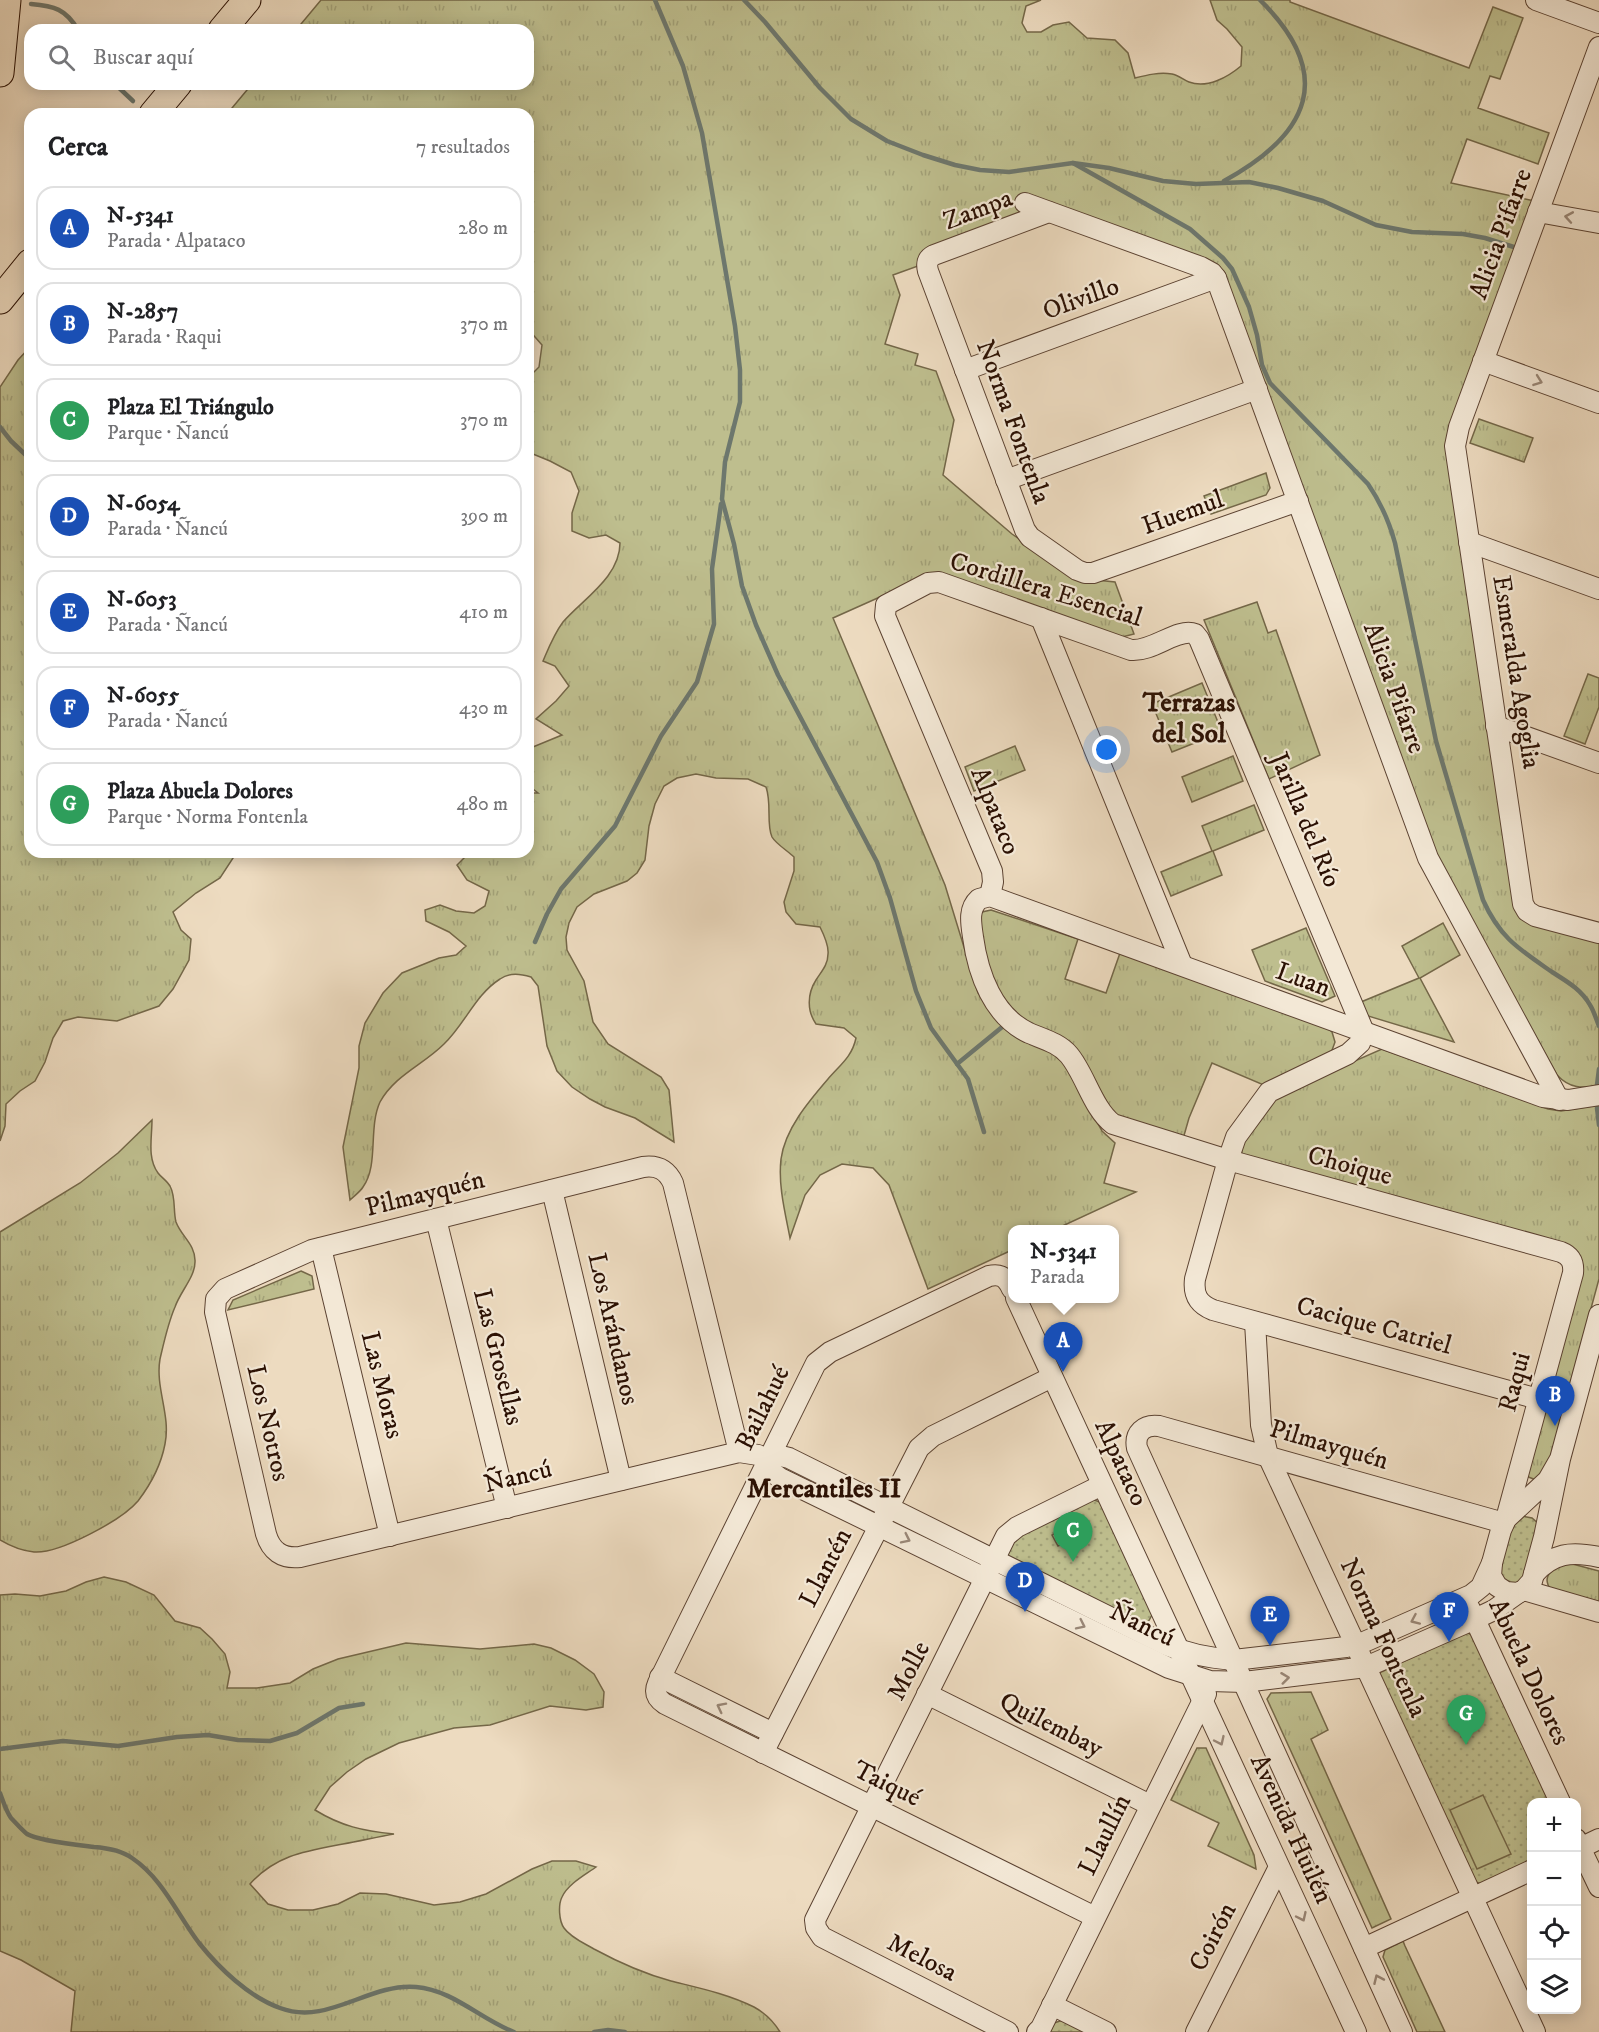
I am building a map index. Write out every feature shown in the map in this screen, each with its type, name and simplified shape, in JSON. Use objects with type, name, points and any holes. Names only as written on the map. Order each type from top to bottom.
[{"type":"highway","points":[[0,74],[7,0]]},
{"type":"highway","points":[[227,24],[247,0]]},
{"type":"highway","points":[[158,108],[173,90]]},
{"type":"highway","points":[[0,300],[24,271]]},
{"type":"street","points":[[1536,0],[1599,23]]},
{"type":"street","name":"Alicia Pifarre","points":[[1455,441],[1599,47]]},
{"type":"street","points":[[1025,203],[1201,267],[1216,278]]},
{"type":"street","name":"Zampa","points":[[927,261],[934,255],[1049,212]]},
{"type":"street","points":[[1538,212],[1599,223]]},
{"type":"street","name":"Norma Fontenla","points":[[927,261],[928,270],[1025,530],[1030,537],[1077,570],[1085,573]]},
{"type":"street","name":"Alicia Pifarre","points":[[1216,278],[1428,858],[1559,1100]]},
{"type":"street","name":"Olivillo","points":[[965,370],[1216,278]]},
{"type":"street","points":[[1483,361],[1599,403]]},
{"type":"street","points":[[1006,480],[1257,389]]},
{"type":"street","name":"Esmeralda Agoglia","points":[[1455,441],[1522,900],[1527,911],[1535,916],[1599,933]]},
{"type":"street","name":"Huemul","points":[[1085,573],[1094,573],[1298,501]]},
{"type":"street","points":[[1469,542],[1599,590]]},
{"type":"street","name":"Cordillera Esencial","points":[[886,605],[928,583],[939,582],[1137,650],[1150,648],[1185,632],[1192,632]]},
{"type":"street","name":"Alpataco","points":[[886,605],[885,616],[992,871],[993,882],[990,896],[979,898],[975,902],[970,918],[976,957],[989,992],[1016,1025],[1065,1050],[1075,1063],[1104,1116],[1113,1124]]},
{"type":"street","points":[[1041,618],[1182,965]]},
{"type":"street","name":"Jarilla del Río","points":[[1192,632],[1199,639],[1364,1032]]},
{"type":"street","points":[[1496,726],[1599,763]]},
{"type":"street","name":"Luan","points":[[990,896],[1536,1095],[1559,1100],[1599,1095]]},
{"type":"street","points":[[1228,1160],[1236,1137],[1269,1092],[1348,1054],[1360,1043],[1364,1032]]},
{"type":"street","name":"Choique","points":[[1113,1124],[1228,1160],[1561,1252],[1572,1260]]},
{"type":"street","name":"Cacique Catriel","points":[[1228,1160],[1195,1279],[1194,1291],[1198,1300],[1213,1310],[1538,1399]]},
{"type":"street","name":"Pilmayquén","points":[[216,1299],[225,1289],[293,1257],[321,1248],[643,1167],[658,1167],[664,1170],[673,1183],[739,1452]]},
{"type":"street","name":"Los Arándanos","points":[[552,1190],[621,1480]]},
{"type":"street","name":"Las Grosellas","points":[[436,1219],[507,1508]]},
{"type":"street","name":"Las Moras","points":[[321,1248],[390,1536]]},
{"type":"street","name":"Raqui","points":[[1492,1563],[1508,1518],[1573,1273],[1572,1260]]},
{"type":"street","name":"Bailahué","points":[[658,1687],[807,1379],[821,1358],[989,1276],[1006,1282]]},
{"type":"street","name":"Los Notros","points":[[216,1299],[215,1312],[266,1534],[271,1547],[280,1555]]},
{"type":"street","name":"Alpataco","points":[[1018,1303],[1178,1650]]},
{"type":"street","name":"Raqui","points":[[1525,1586],[1545,1533],[1560,1459],[1591,1375],[1599,1315]]},
{"type":"street","name":"Norma Fontenla","points":[[1255,1322],[1261,1425],[1268,1456],[1535,2032]]},
{"type":"street","name":"Llantén","points":[[763,1753],[915,1454],[928,1440],[1052,1377]]},
{"type":"street","name":"Pilmayquén","points":[[1140,1430],[1151,1425],[1159,1426],[1508,1518]]},
{"type":"street","name":"Alpataco","points":[[1140,1430],[1137,1436],[1137,1448],[1225,1659]]},
{"type":"street","name":"Ñancú","points":[[280,1555],[300,1557],[739,1452],[758,1455],[768,1460],[776,1476],[1169,1668],[1210,1681],[1244,1682],[1366,1667],[1384,1661],[1494,1610],[1525,1586]]},
{"type":"street","name":"Ñancú","points":[[768,1460],[777,1456],[786,1457],[1178,1650],[1225,1659],[1356,1645],[1375,1639],[1465,1598],[1481,1587],[1492,1563]]},
{"type":"street","name":"Raqui","points":[[1508,1518],[1525,1499],[1548,1480],[1560,1459]]},
{"type":"street","name":"Molle","points":[[816,1928],[816,1916],[994,1559],[1011,1531],[1102,1485]]},
{"type":"street","points":[[1508,1518],[1526,1511],[1538,1515],[1544,1524],[1545,1533],[1597,1556]]},
{"type":"street","points":[[1492,1563],[1491,1576],[1497,1586],[1506,1592],[1525,1586],[1548,1560],[1555,1557],[1571,1554],[1597,1556]]},
{"type":"street","points":[[1525,1586],[1599,1612]]},
{"type":"street","name":"Abuela Dolores","points":[[1465,1598],[1558,1798]]},
{"type":"street","name":"Avenida Huilén","points":[[1178,1650],[1356,2032]]},
{"type":"street","name":"Llaullín","points":[[1037,2032],[1202,1703],[1210,1681],[1225,1659]]},
{"type":"street","name":"Avenida Huilén","points":[[1225,1659],[1244,1682],[1402,2032]]},
{"type":"street","points":[[658,1687],[773,1733]]},
{"type":"street","name":"Taiqué","points":[[658,1687],[665,1704],[1095,1917]]},
{"type":"street","name":"Quilembay","points":[[927,1694],[1150,1805]]},
{"type":"street","points":[[1581,1844],[1599,1839]]},
{"type":"street","points":[[1581,1851],[1599,1887]]},
{"type":"street","name":"Coirón","points":[[1196,2032],[1279,1867]]},
{"type":"street","points":[[1364,1948],[1527,1872]]},
{"type":"street","name":"Melosa","points":[[816,1928],[822,1937],[1008,2032]]},
{"type":"street","points":[[1052,2005],[1106,2032]]},
{"type":"green space","points":[[321,0],[1041,0],[1026,6],[1022,23],[1027,32],[1041,32],[1053,25],[1069,22],[1087,38],[1115,40],[1128,53],[1135,78],[1167,73],[1189,82],[1203,84],[1224,78],[1241,66],[1242,47],[1217,20],[1210,0],[1290,0],[1290,2],[1469,68],[1493,7],[1523,18],[1500,79],[1490,76],[1478,108],[1549,133],[1538,164],[1467,139],[1451,183],[1535,201],[1449,427],[1446,444],[1514,904],[1599,941],[1599,1086],[1576,1086],[1567,1083],[1557,1075],[1432,848],[1220,267],[1026,212],[923,252],[918,266],[893,275],[900,295],[885,344],[918,354],[915,365],[936,371],[954,420],[943,475],[1012,534],[1077,578],[1115,582],[1134,634],[1122,637],[929,575],[833,618],[945,885],[978,993],[1066,1065],[1102,1131],[1115,1143],[1104,1183],[1136,1192],[1065,1225],[1008,1225],[1008,1252],[928,1289],[889,1185],[873,1168],[842,1164],[820,1175],[805,1195],[790,1238],[780,1179],[783,1148],[799,1116],[849,1056],[856,1038],[844,1028],[816,1024],[811,1014],[809,1002],[811,991],[827,962],[828,948],[820,927],[796,924],[786,912],[784,902],[794,871],[794,857],[776,842],[770,832],[769,800],[766,787],[748,779],[716,778],[696,774],[677,778],[664,786],[655,804],[649,826],[645,860],[637,873],[627,881],[594,894],[577,907],[569,923],[566,937],[567,950],[584,981],[593,1022],[608,1044],[661,1077],[669,1090],[674,1142],[635,1118],[605,1107],[572,1087],[557,1071],[547,1046],[538,986],[531,977],[512,974],[491,986],[444,1044],[401,1077],[386,1093],[376,1112],[368,1178],[362,1189],[350,1200],[343,1147],[359,1068],[359,1046],[365,1023],[383,993],[402,973],[439,958],[456,955],[466,946],[449,932],[426,921],[425,910],[440,905],[456,911],[474,913],[485,906],[489,891],[467,880],[457,865],[464,858],[534,858],[534,793],[538,793],[534,790],[534,747],[562,735],[536,719],[569,686],[555,666],[543,661],[563,622],[607,577],[614,566],[620,543],[606,535],[589,538],[572,531],[572,513],[579,491],[571,472],[534,454],[534,372],[539,367],[542,345],[534,336],[534,108],[232,108],[247,90],[534,90],[534,24],[301,24]]},
{"type":"green space","points":[[24,354],[24,858],[233,858],[220,878],[196,893],[173,912],[181,930],[191,939],[189,960],[173,989],[159,1006],[117,1021],[78,1017],[63,1021],[53,1038],[45,1062],[35,1081],[6,1104],[5,1126],[0,1141],[0,387]]},
{"type":"green space","points":[[1479,419],[1533,438],[1524,462],[1470,443]]},
{"type":"green space","points":[[1266,473],[1270,488],[1266,495],[1211,514],[1204,496]]},
{"type":"green space","points":[[1257,602],[1268,633],[1276,630],[1320,755],[1269,779],[1204,620]]},
{"type":"green space","points":[[1588,674],[1599,678],[1599,707],[1585,744],[1564,736]]},
{"type":"green space","points":[[1202,683],[1222,732],[1172,752],[1152,704]]},
{"type":"green space","points":[[1015,746],[1025,770],[974,791],[965,767]]},
{"type":"green space","points":[[1233,756],[1243,781],[1192,802],[1182,777]]},
{"type":"green space","points":[[1254,805],[1264,830],[1213,851],[1222,875],[1171,896],[1161,872],[1212,851],[1202,826]]},
{"type":"green space","points":[[991,910],[1078,939],[1065,979],[1106,993],[1120,953],[1326,1027],[1332,1032],[1335,1042],[1331,1053],[1266,1086],[1212,1063],[1189,1118],[1183,1139],[1124,1121],[1113,1113],[1081,1056],[1022,1020],[1003,998],[986,966],[980,916],[982,912]]},
{"type":"green space","points":[[1443,923],[1460,955],[1420,978],[1454,1042],[1368,1016],[1361,1002],[1419,978],[1402,946]]},
{"type":"green space","points":[[1306,928],[1335,996],[1322,1002],[1265,981],[1252,950]]},
{"type":"green space","points":[[1382,1049],[1548,1109],[1561,1111],[1599,1105],[1599,1279],[1548,1467],[1536,1480],[1526,1476],[1580,1264],[1242,1154],[1241,1146],[1275,1096]]},
{"type":"green space","points":[[152,1120],[152,1161],[158,1173],[172,1190],[176,1222],[195,1256],[193,1273],[177,1301],[160,1359],[159,1370],[166,1423],[165,1444],[161,1459],[138,1501],[105,1526],[59,1548],[34,1552],[21,1549],[0,1540],[0,1232],[80,1183],[118,1153]]},
{"type":"green space","points":[[301,1271],[312,1276],[314,1289],[228,1310],[233,1300]]},
{"type":"green space","points":[[1092,1499],[1102,1503],[1151,1610],[1152,1615],[1147,1624],[1006,1553],[1010,1541]]},
{"type":"green space","points":[[1522,1516],[1532,1518],[1540,1525],[1529,1579],[1511,1588],[1495,1569],[1505,1532]]},
{"type":"green space","points":[[1072,1525],[1077,1537],[1058,1546],[1052,1535]]},
{"type":"green space","points":[[1565,1562],[1599,1571],[1599,1605],[1551,1590],[1548,1585],[1548,1576]]},
{"type":"green space","points":[[104,1577],[126,1582],[154,1595],[175,1621],[200,1628],[225,1654],[230,1672],[227,1688],[257,1688],[290,1683],[313,1669],[338,1659],[406,1643],[480,1649],[534,1644],[551,1648],[575,1660],[594,1674],[604,1692],[603,1707],[586,1710],[550,1706],[490,1725],[454,1728],[399,1743],[366,1759],[330,1787],[315,1810],[353,1827],[394,1834],[292,1856],[270,1867],[250,1884],[268,1904],[288,1910],[313,1910],[338,1904],[360,1893],[386,1894],[434,1905],[460,1902],[486,1894],[552,1861],[576,1861],[596,1867],[572,1884],[562,1897],[560,1917],[562,1925],[570,1935],[603,1954],[642,1971],[744,2002],[762,2012],[780,2032],[71,2032],[75,1991],[21,1960],[0,1951],[0,1595],[40,1596],[66,1591]]},
{"type":"green space","points":[[1466,1632],[1472,1635],[1549,1798],[1527,1798],[1527,1864],[1482,1884],[1472,1881],[1379,1673]]},
{"type":"green space","points":[[1311,1692],[1328,1730],[1311,1739],[1391,1919],[1372,1928],[1267,1699],[1271,1693]]},
{"type":"green space","points":[[1197,1748],[1206,1748],[1254,1855],[1256,1869],[1208,1846],[1219,1823],[1171,1800]]},
{"type":"green space","points":[[1483,1795],[1511,1854],[1477,1869],[1450,1810]]},
{"type":"green space","points":[[1403,1941],[1445,2032],[1417,2032],[1383,1957],[1385,1950]]},
{"type":"green space","points":[[1063,2020],[1089,2032],[1046,2032],[1051,2024]]},
{"type":"waterway","points":[[655,0],[683,66],[702,133],[735,326],[740,370],[740,402],[725,462],[722,499],[742,586],[778,675],[877,862],[890,898],[916,991],[931,1028],[968,1079],[984,1132]]},
{"type":"waterway","points":[[744,0],[820,88],[851,119],[887,141],[923,155],[980,170],[1009,172],[1073,163],[1109,168],[1163,181],[1196,184],[1249,182],[1323,201],[1376,225],[1412,232],[1463,234],[1517,248]]},
{"type":"waterway","points":[[1224,181],[1253,163],[1277,143],[1293,123],[1303,101],[1305,78],[1299,53],[1284,27],[1260,0]]},
{"type":"waterway","points":[[31,4],[59,10],[69,17],[74,24]]},
{"type":"waterway","points":[[121,90],[133,101]]},
{"type":"waterway","points":[[1073,163],[1190,229],[1223,258],[1232,269],[1249,307],[1262,365],[1270,383],[1373,491],[1384,512],[1395,543],[1436,741],[1483,900],[1496,924],[1512,942],[1582,994],[1591,1007],[1599,1026]]},
{"type":"waterway","points":[[0,427],[24,453]]},
{"type":"waterway","points":[[535,942],[561,889],[615,826],[661,736],[697,682],[714,624],[712,569],[721,504]]},
{"type":"waterway","points":[[957,1064],[1007,1023]]},
{"type":"waterway","points":[[1597,1085],[1599,1069]]},
{"type":"waterway","points":[[1597,1108],[1599,1125]]},
{"type":"waterway","points":[[0,1749],[63,1741],[118,1746],[208,1735],[238,1740],[270,1741],[297,1733],[339,1708],[363,1704]]},
{"type":"waterway","points":[[0,1793],[11,1818],[27,1834],[49,1841],[114,1850],[128,1855],[143,1866],[161,1886],[199,1943],[216,1962],[235,1981],[268,2003],[298,2012],[315,2012],[381,1991],[398,1987],[416,1987],[442,1993],[514,2032]]},
{"type":"waterway","points":[[594,2032],[608,2030],[625,2032]]},
{"type":"place","name":"N-5341","points":[[1063,1372]]},
{"type":"place","name":"N-2857","points":[[1555,1426]]},
{"type":"place","name":"Plaza El Triángulo","points":[[1073,1562]]},
{"type":"place","name":"N-6054","points":[[1025,1612]]},
{"type":"place","name":"N-6055","points":[[1449,1642]]},
{"type":"place","name":"N-6053","points":[[1270,1646]]},
{"type":"place","name":"Plaza Abuela Dolores","points":[[1466,1745]]},
{"type":"district","name":"Terrazas del Sol","points":[[1189,718]]},
{"type":"district","name":"Mercantiles II","points":[[824,1489]]}]
